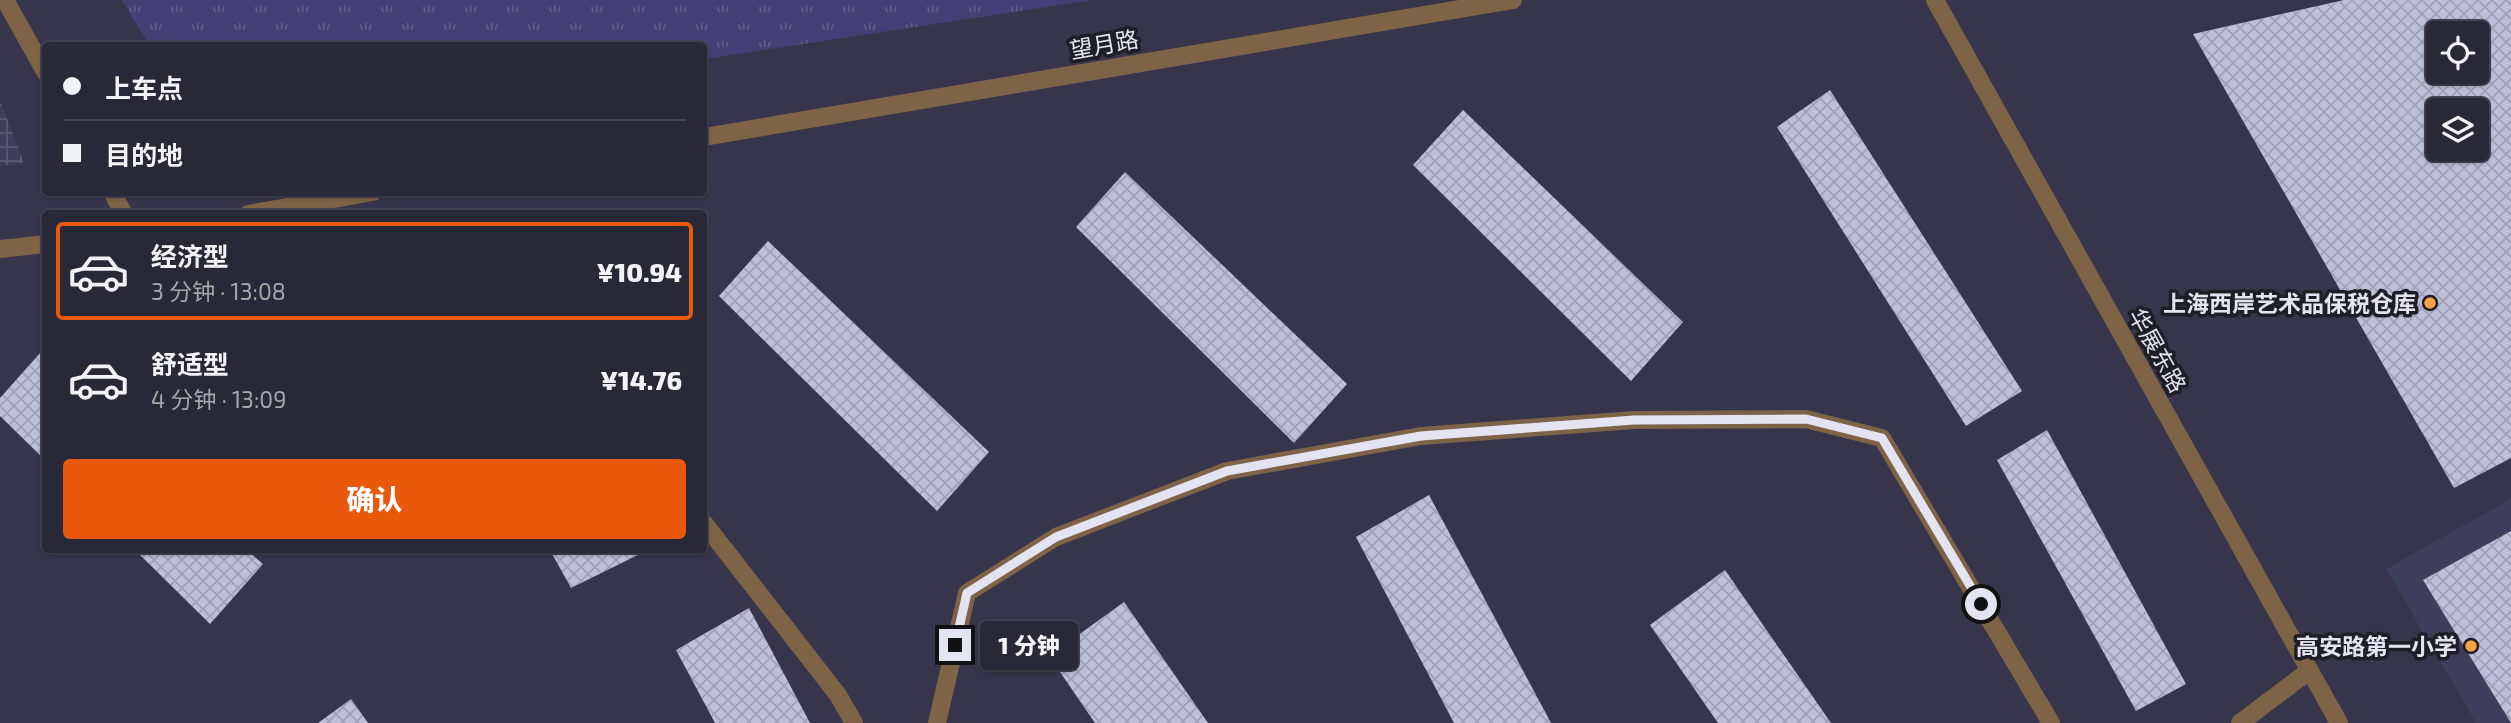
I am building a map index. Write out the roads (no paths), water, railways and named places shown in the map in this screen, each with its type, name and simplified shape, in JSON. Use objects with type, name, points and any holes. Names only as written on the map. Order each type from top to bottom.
[{"type":"street","points":[[5,0],[42,66]]},
{"type":"street","name":"望月路","points":[[707,136],[1513,0]]},
{"type":"street","name":"华展东路","points":[[1935,0],[2339,723]]},
{"type":"street","points":[[271,210],[350,196]]},
{"type":"street","points":[[0,249],[42,244]]},
{"type":"street","points":[[937,723],[967,593],[1056,537],[1227,471],[1421,436],[1634,420],[1793,419],[1806,419],[1882,438],[2051,723]]},
{"type":"street","points":[[707,527],[838,695],[854,723]]},
{"type":"street","points":[[2240,723],[2309,671]]},
{"type":"place","name":"上海西岸艺术品保税仓库","points":[[2430,303]]},
{"type":"place","name":"高安路第一小学","points":[[2471,646]]}]
